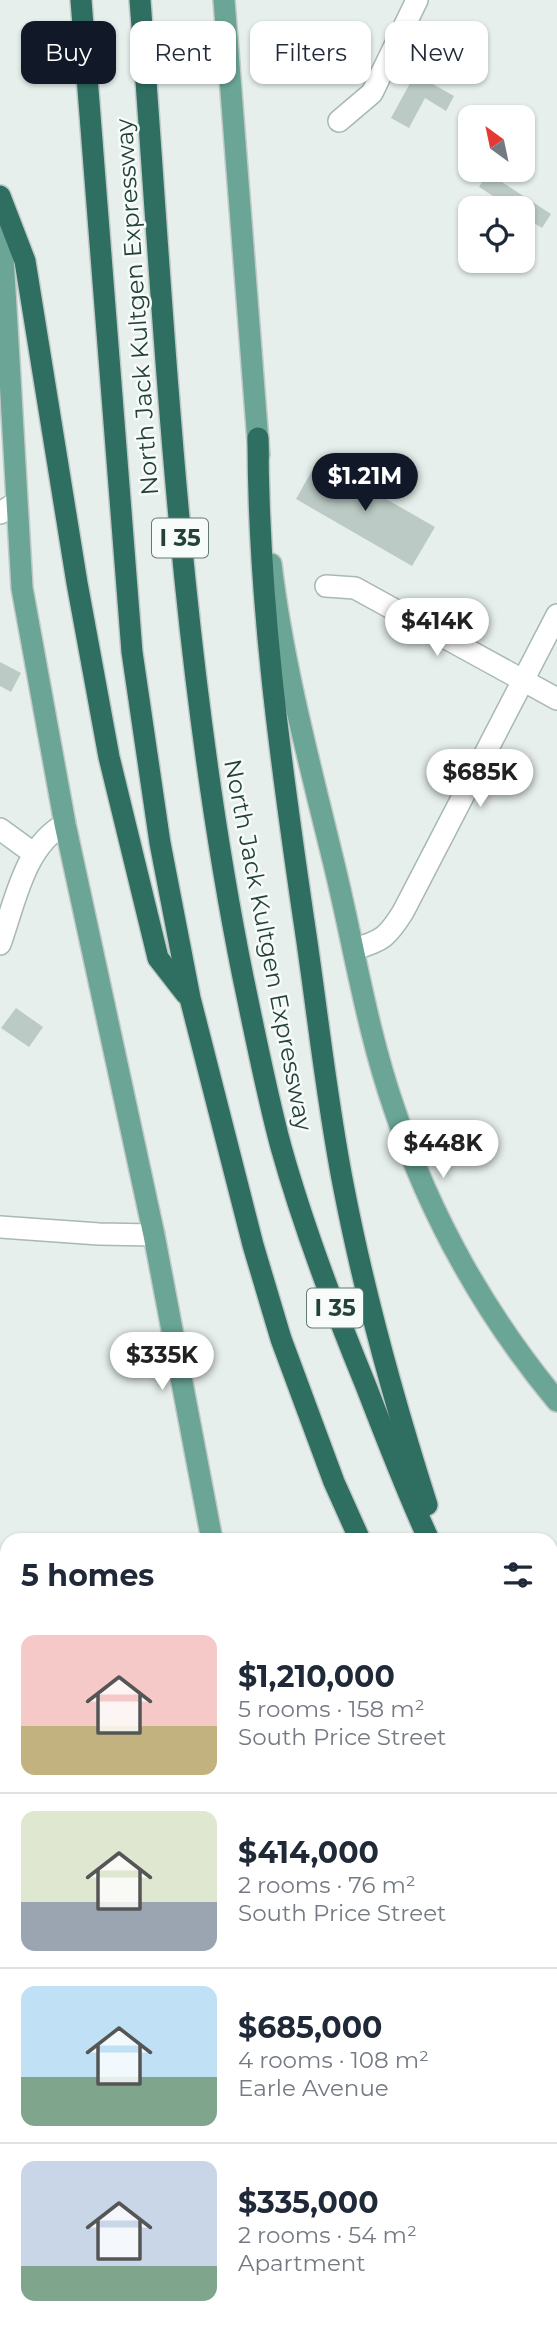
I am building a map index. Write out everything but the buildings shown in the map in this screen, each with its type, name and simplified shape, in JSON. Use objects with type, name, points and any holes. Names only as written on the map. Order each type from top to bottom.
[{"type":"highway","name":"North Jack Kultgen Expressway","points":[[81,0],[136,695],[160,844],[190,998],[240,1199],[281,1339],[334,1482],[357,1533]]},
{"type":"highway","name":"North Jack Kultgen Expressway","points":[[140,0],[183,572],[201,730],[225,890],[262,1070],[281,1147],[309,1237],[344,1333],[426,1533]]},
{"type":"highway","points":[[0,195],[25,261],[75,569],[109,757],[158,958],[190,998]]},
{"type":"highway","points":[[258,439],[262,575],[270,652],[295,853],[343,1186],[371,1316],[437,1533]]},
{"type":"main road","points":[[224,0],[258,439],[274,584],[286,659],[355,949],[373,1037],[394,1111],[423,1186],[452,1245],[493,1315],[526,1364],[557,1401]]},
{"type":"main road","points":[[0,195],[8,508],[65,824],[154,1235],[211,1533]]},
{"type":"street","points":[[339,121],[372,93],[417,0]]},
{"type":"street","points":[[326,586],[355,589],[557,699]]},
{"type":"street","points":[[355,949],[379,942],[390,933],[404,912],[557,615]]},
{"type":"street","points":[[0,944],[33,853],[55,830],[65,824]]},
{"type":"street","points":[[0,829],[33,853]]},
{"type":"street","points":[[0,1227],[154,1235]]}]
